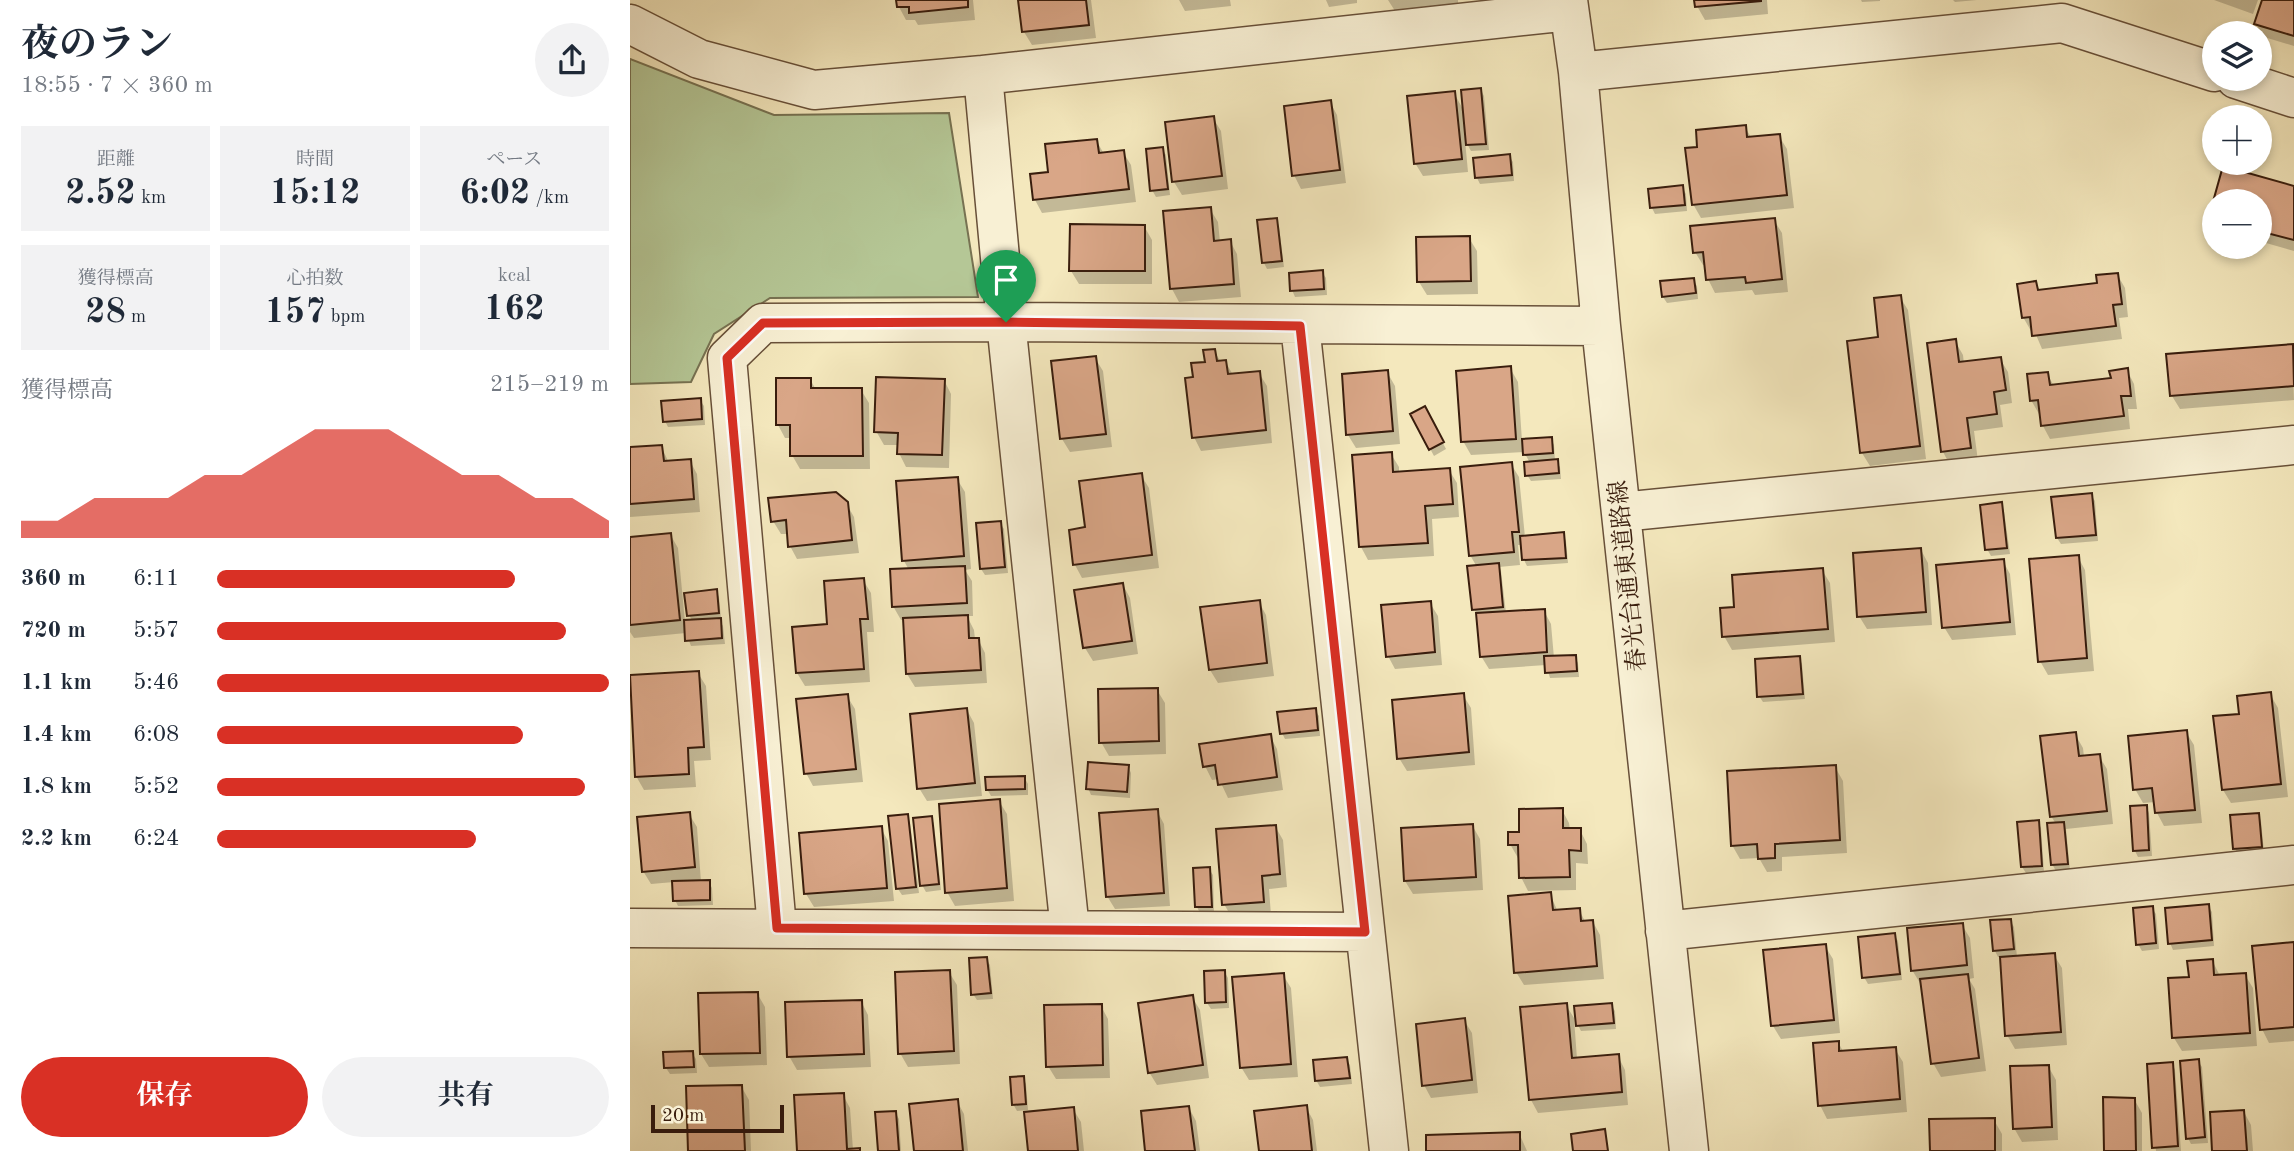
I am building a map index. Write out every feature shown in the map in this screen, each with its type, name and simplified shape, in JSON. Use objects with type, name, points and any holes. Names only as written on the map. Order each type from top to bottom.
[{"type":"street","name":"春光台通東道路線","points":[[1569,5],[1689,1151]]},
{"type":"street","points":[[630,24],[699,59],[814,90],[983,75],[1569,5]]},
{"type":"street","points":[[1578,72],[2062,23],[2202,68]]},
{"type":"street","points":[[983,75],[1006,322],[1070,930]]},
{"type":"street","points":[[2272,91],[2294,98]]},
{"type":"street","points":[[777,928],[727,358],[763,323],[1601,326]]},
{"type":"street","points":[[1300,326],[1389,1151]]},
{"type":"street","points":[[1621,512],[2294,445]]},
{"type":"street","points":[[1665,931],[2294,865]]},
{"type":"street","points":[[630,928],[1365,932]]},
{"type":"green space","points":[[630,59],[774,115],[949,113],[978,297],[770,298],[714,334],[691,382],[630,384]]},
{"type":"building","points":[[896,0],[968,0],[968,7],[909,13],[909,7],[897,7]]},
{"type":"building","points":[[1018,0],[1086,0],[1089,25],[1022,32]]},
{"type":"building","points":[[1694,0],[1761,0],[1761,1],[1695,7]]},
{"type":"building","points":[[2262,0],[2294,0],[2294,36],[2272,29],[2272,21],[2255,21]]},
{"type":"building","points":[[1481,88],[1486,144],[1466,145],[1461,90]]},
{"type":"building","points":[[1455,91],[1462,159],[1414,164],[1407,96]]},
{"type":"building","points":[[1331,100],[1340,170],[1292,176],[1284,106]]},
{"type":"building","points":[[1214,116],[1222,176],[1172,182],[1165,122]]},
{"type":"building","points":[[1746,125],[1747,137],[1780,134],[1787,195],[1692,205],[1685,148],[1697,147],[1696,130]]},
{"type":"building","points":[[1097,139],[1099,153],[1124,150],[1129,189],[1033,200],[1030,174],[1048,172],[1045,144]]},
{"type":"building","points":[[1163,147],[1168,189],[1150,191],[1146,149]]},
{"type":"building","points":[[1510,154],[1512,175],[1475,178],[1473,158]]},
{"type":"building","points":[[2220,175],[2255,175],[2294,186],[2294,240],[2272,234],[2272,189],[2217,189]]},
{"type":"building","points":[[1683,185],[1685,205],[1650,208],[1648,189]]},
{"type":"building","points":[[1211,207],[1214,241],[1231,239],[1234,284],[1170,289],[1163,211]]},
{"type":"building","points":[[1277,218],[1282,261],[1262,263],[1257,220]]},
{"type":"building","points":[[1775,218],[1782,279],[1746,283],[1745,277],[1706,280],[1703,252],[1693,253],[1690,226]]},
{"type":"building","points":[[1070,224],[1145,225],[1145,271],[1069,271]]},
{"type":"building","points":[[1470,236],[1471,281],[1417,282],[1416,237]]},
{"type":"building","points":[[1323,270],[1324,289],[1290,291],[1289,273]]},
{"type":"building","points":[[2118,273],[2122,304],[2113,305],[2116,326],[2032,336],[2030,317],[2022,318],[2017,284],[2036,281],[2038,290],[2097,283],[2096,275]]},
{"type":"building","points":[[1694,278],[1696,293],[1662,297],[1660,281]]},
{"type":"building","points":[[1901,295],[1920,446],[1860,453],[1847,341],[1878,337],[1874,298]]},
{"type":"building","points":[[1956,339],[1959,362],[2001,357],[2006,390],[1994,392],[1997,414],[1967,418],[1971,448],[1941,452],[1927,343]]},
{"type":"building","points":[[2293,344],[2294,386],[2170,396],[2166,354]]},
{"type":"building","points":[[1215,349],[1217,361],[1226,360],[1228,374],[1260,371],[1266,430],[1192,438],[1185,378],[1193,377],[1191,363],[1205,362],[1203,350]]},
{"type":"building","points":[[1096,356],[1106,434],[1060,439],[1051,361]]},
{"type":"building","points":[[1511,366],[1516,439],[1461,442],[1456,371]]},
{"type":"building","points":[[2128,368],[2131,396],[2121,396],[2124,416],[2041,426],[2038,400],[2030,401],[2027,374],[2048,372],[2050,385],[2111,378],[2109,371]]},
{"type":"building","points":[[1388,370],[1393,431],[1346,435],[1342,374]]},
{"type":"building","points":[[876,377],[945,379],[942,455],[897,454],[898,433],[874,432]]},
{"type":"building","points":[[776,378],[811,378],[811,388],[862,388],[863,456],[790,456],[790,425],[776,425]]},
{"type":"building","points":[[701,398],[702,419],[663,422],[661,401]]},
{"type":"building","points":[[1425,406],[1444,442],[1429,450],[1410,414]]},
{"type":"building","points":[[1552,437],[1553,453],[1523,455],[1522,439]]},
{"type":"building","points":[[662,445],[664,461],[691,459],[694,499],[630,504],[630,447]]},
{"type":"building","points":[[1392,452],[1393,472],[1450,468],[1453,504],[1425,506],[1428,543],[1359,547],[1352,455]]},
{"type":"building","points":[[1558,459],[1559,473],[1525,476],[1524,462]]},
{"type":"building","points":[[1512,462],[1519,532],[1512,532],[1514,552],[1469,556],[1460,467]]},
{"type":"building","points":[[1142,473],[1152,555],[1073,565],[1069,530],[1085,527],[1079,481]]},
{"type":"building","points":[[958,477],[964,556],[902,561],[896,481]]},
{"type":"building","points":[[836,492],[848,502],[852,540],[788,547],[786,520],[771,522],[768,498]]},
{"type":"building","points":[[2092,493],[2096,535],[2056,538],[2051,497]]},
{"type":"building","points":[[2002,502],[2007,548],[1985,550],[1980,505]]},
{"type":"building","points":[[1001,521],[1005,567],[980,569],[976,523]]},
{"type":"building","points":[[1564,532],[1566,558],[1522,560],[1520,536]]},
{"type":"building","points":[[671,533],[680,620],[630,625],[630,537]]},
{"type":"building","points":[[1921,548],[1926,612],[1857,617],[1853,553]]},
{"type":"building","points":[[2079,555],[2087,658],[2038,662],[2029,559]]},
{"type":"building","points":[[2004,559],[2010,622],[1942,628],[1936,565]]},
{"type":"building","points":[[1499,563],[1503,607],[1472,610],[1467,566]]},
{"type":"building","points":[[965,566],[967,603],[892,607],[890,569]]},
{"type":"building","points":[[1823,568],[1828,629],[1722,637],[1720,608],[1734,607],[1732,575]]},
{"type":"building","points":[[864,578],[868,619],[860,619],[864,669],[796,673],[792,627],[827,624],[824,581]]},
{"type":"building","points":[[1123,583],[1132,641],[1083,648],[1074,590]]},
{"type":"building","points":[[717,589],[719,613],[687,616],[684,593]]},
{"type":"building","points":[[1260,600],[1267,663],[1209,670],[1200,607]]},
{"type":"building","points":[[1431,601],[1435,652],[1386,657],[1381,605]]},
{"type":"building","points":[[1545,609],[1547,652],[1480,657],[1476,613]]},
{"type":"building","points":[[968,615],[969,638],[979,638],[981,670],[906,674],[903,618]]},
{"type":"building","points":[[721,618],[722,638],[685,641],[684,620]]},
{"type":"building","points":[[1576,655],[1577,671],[1545,673],[1544,656]]},
{"type":"building","points":[[1800,656],[1803,694],[1757,697],[1755,659]]},
{"type":"building","points":[[699,671],[704,747],[688,748],[689,774],[635,777],[630,675]]},
{"type":"building","points":[[1158,688],[1159,741],[1099,743],[1098,689]]},
{"type":"building","points":[[2271,692],[2281,784],[2222,790],[2213,716],[2239,714],[2237,696]]},
{"type":"building","points":[[1464,693],[1469,752],[1397,759],[1392,700]]},
{"type":"building","points":[[848,694],[856,769],[804,774],[796,699]]},
{"type":"building","points":[[967,708],[975,783],[917,789],[910,714]]},
{"type":"building","points":[[1316,708],[1318,730],[1280,734],[1277,712]]},
{"type":"building","points":[[2187,730],[2195,810],[2155,813],[2152,788],[2133,790],[2128,736]]},
{"type":"building","points":[[2076,732],[2079,756],[2100,754],[2107,811],[2050,817],[2040,736]]},
{"type":"building","points":[[1271,734],[1277,777],[1218,785],[1215,765],[1203,767],[1199,744]]},
{"type":"building","points":[[1088,762],[1129,765],[1127,792],[1086,789]]},
{"type":"building","points":[[1836,765],[1840,840],[1775,844],[1775,858],[1758,859],[1757,844],[1731,846],[1727,771]]},
{"type":"building","points":[[1025,776],[1025,789],[986,790],[985,777]]},
{"type":"building","points":[[1000,799],[1007,888],[945,893],[939,804]]},
{"type":"building","points":[[2147,805],[2149,850],[2133,851],[2130,806]]},
{"type":"building","points":[[1563,808],[1563,828],[1581,828],[1581,851],[1569,850],[1570,877],[1519,878],[1518,845],[1508,845],[1508,832],[1519,832],[1519,809]]},
{"type":"building","points":[[1158,809],[1164,893],[1106,897],[1099,813]]},
{"type":"building","points":[[690,812],[695,867],[642,872],[637,817]]},
{"type":"building","points":[[2259,813],[2262,847],[2233,849],[2230,815]]},
{"type":"building","points":[[908,814],[916,887],[896,889],[888,816]]},
{"type":"building","points":[[932,816],[939,884],[920,886],[913,818]]},
{"type":"building","points":[[2039,820],[2042,866],[2021,867],[2017,822]]},
{"type":"building","points":[[2064,822],[2068,864],[2051,865],[2047,823]]},
{"type":"building","points":[[1473,824],[1476,877],[1404,881],[1401,828]]},
{"type":"building","points":[[1276,825],[1280,874],[1262,876],[1264,902],[1222,905],[1216,829]]},
{"type":"building","points":[[882,826],[887,888],[804,894],[799,833]]},
{"type":"building","points":[[1210,867],[1212,907],[1195,907],[1193,868]]},
{"type":"building","points":[[710,880],[710,900],[673,901],[672,881]]},
{"type":"building","points":[[1551,892],[1553,910],[1580,908],[1581,921],[1593,920],[1597,966],[1514,973],[1508,896]]},
{"type":"building","points":[[2209,904],[2212,940],[2168,944],[2165,908]]},
{"type":"building","points":[[2153,906],[2156,943],[2136,945],[2133,908]]},
{"type":"building","points":[[2011,919],[2014,949],[1993,951],[1990,920]]},
{"type":"building","points":[[1963,923],[1967,965],[1911,971],[1907,928]]},
{"type":"building","points":[[1895,933],[1900,974],[1862,978],[1858,937]]},
{"type":"building","points":[[2294,942],[2294,1027],[2260,1030],[2252,946]]},
{"type":"building","points":[[1826,944],[1834,1020],[1771,1026],[1763,950]]},
{"type":"building","points":[[2055,953],[2061,1032],[2005,1036],[2000,957]]},
{"type":"building","points":[[987,957],[991,993],[971,995],[969,958]]},
{"type":"building","points":[[2213,959],[2214,975],[2246,973],[2250,1033],[2172,1038],[2168,978],[2189,977],[2187,961]]},
{"type":"building","points":[[950,970],[954,1051],[898,1054],[895,972]]},
{"type":"building","points":[[1225,970],[1226,1002],[1205,1003],[1204,971]]},
{"type":"building","points":[[1284,973],[1291,1064],[1240,1068],[1232,977]]},
{"type":"building","points":[[1968,974],[1979,1058],[1931,1064],[1920,979]]},
{"type":"building","points":[[758,992],[760,1053],[700,1054],[698,993]]},
{"type":"building","points":[[1193,995],[1203,1065],[1148,1073],[1138,1003]]},
{"type":"building","points":[[862,1000],[864,1054],[787,1057],[785,1002]]},
{"type":"building","points":[[1567,1003],[1572,1058],[1619,1054],[1622,1092],[1529,1100],[1520,1007]]},
{"type":"building","points":[[1612,1003],[1614,1023],[1576,1026],[1574,1006]]},
{"type":"building","points":[[1102,1004],[1103,1065],[1046,1067],[1044,1005]]},
{"type":"building","points":[[1465,1018],[1472,1080],[1422,1086],[1416,1024]]},
{"type":"building","points":[[1839,1041],[1839,1051],[1896,1047],[1900,1099],[1818,1106],[1813,1043]]},
{"type":"building","points":[[693,1051],[694,1067],[664,1068],[663,1052]]},
{"type":"building","points":[[1347,1057],[1350,1078],[1315,1081],[1313,1060]]},
{"type":"building","points":[[2199,1059],[2205,1137],[2186,1139],[2180,1061]]},
{"type":"building","points":[[2173,1062],[2178,1146],[2152,1148],[2147,1064]]},
{"type":"building","points":[[2049,1065],[2052,1127],[2013,1129],[2010,1066]]},
{"type":"building","points":[[1024,1076],[1026,1104],[1012,1105],[1010,1077]]},
{"type":"building","points":[[742,1085],[745,1151],[688,1151],[686,1086]]},
{"type":"building","points":[[844,1093],[847,1149],[860,1148],[860,1151],[797,1151],[794,1095]]},
{"type":"building","points":[[2103,1097],[2135,1098],[2136,1151],[2104,1151]]},
{"type":"building","points":[[958,1099],[963,1151],[914,1151],[909,1104]]},
{"type":"building","points":[[1307,1105],[1312,1151],[1259,1151],[1254,1111]]},
{"type":"building","points":[[1189,1106],[1195,1151],[1145,1151],[1141,1111]]},
{"type":"building","points":[[1074,1107],[1078,1151],[1028,1151],[1024,1112]]},
{"type":"building","points":[[2244,1110],[2247,1151],[2212,1151],[2210,1112]]},
{"type":"building","points":[[896,1111],[899,1151],[878,1151],[875,1112]]},
{"type":"building","points":[[1995,1118],[1995,1151],[1930,1151],[1929,1119]]},
{"type":"building","points":[[1605,1129],[1608,1151],[1573,1151],[1571,1134]]},
{"type":"building","points":[[1520,1132],[1520,1151],[1426,1151],[1426,1135]]},
{"type":"route","points":[[1006,322],[1300,326],[1365,932],[777,928],[727,358],[763,323],[1006,322]]}]
